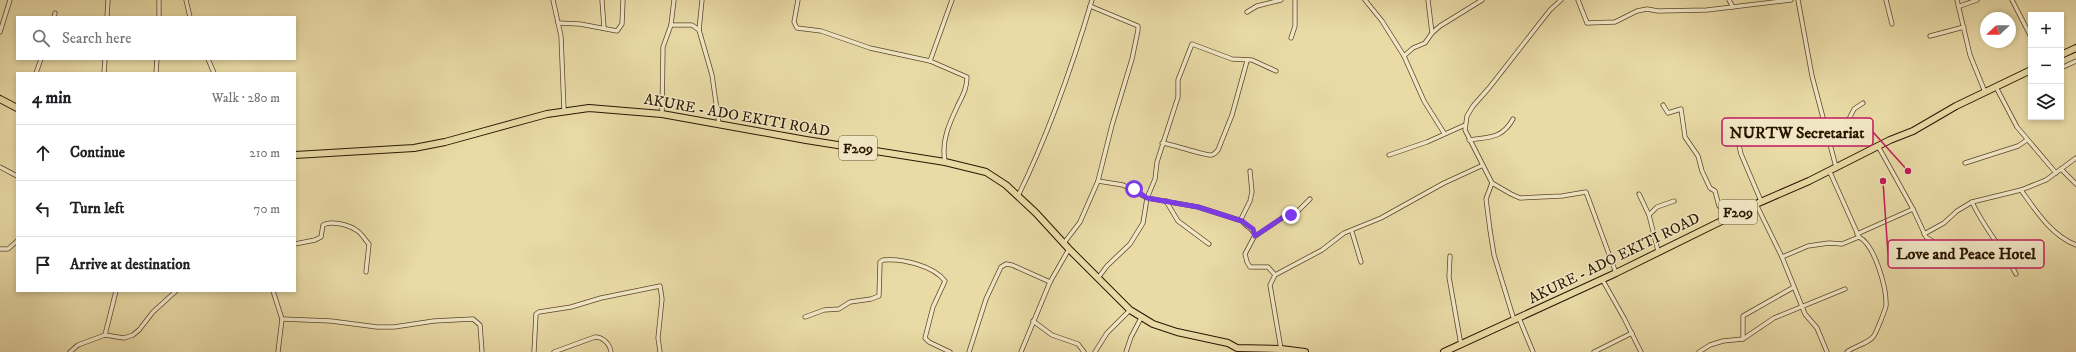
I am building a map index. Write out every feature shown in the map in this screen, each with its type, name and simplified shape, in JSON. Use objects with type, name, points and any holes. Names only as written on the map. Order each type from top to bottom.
[{"type":"main road","points":[[2064,54],[2076,48]]},
{"type":"main road","name":"AKURE - ADO EKITI ROAD","points":[[1444,352],[1462,345],[1616,272],[1758,202],[1913,131],[1956,106],[2028,71]]},
{"type":"main road","points":[[0,99],[16,107]]},
{"type":"main road","name":"AKURE - ADO EKITI ROAD","points":[[296,155],[340,151],[352,152],[414,148],[564,110],[589,108],[662,114],[945,162],[986,172],[1006,185],[1130,310],[1141,318],[1166,329],[1228,343],[1235,350],[1281,349],[1301,352]]},
{"type":"street","points":[[0,32],[10,0]]},
{"type":"street","points":[[107,16],[108,0]]},
{"type":"street","points":[[159,0],[159,16]]},
{"type":"street","points":[[186,0],[190,16]]},
{"type":"street","points":[[553,0],[562,48],[564,110]]},
{"type":"street","points":[[602,0],[604,28]]},
{"type":"street","points":[[558,23],[604,28],[611,31],[620,29],[622,24],[623,0]]},
{"type":"street","points":[[662,114],[663,47],[671,25],[674,0]]},
{"type":"street","points":[[702,0],[699,30],[712,75],[719,124]]},
{"type":"street","points":[[798,0],[794,22],[797,28],[821,31],[870,48],[930,61],[967,76],[967,87],[957,106],[943,145],[945,162]]},
{"type":"street","points":[[930,61],[952,0]]},
{"type":"street","points":[[1018,196],[1032,168],[1057,106],[1092,0]]},
{"type":"street","points":[[1248,12],[1257,6],[1281,0]]},
{"type":"street","points":[[1291,38],[1295,26],[1295,0]]},
{"type":"street","points":[[1365,0],[1382,21],[1404,56],[1424,101],[1444,133]]},
{"type":"street","points":[[1428,0],[1432,33]]},
{"type":"street","points":[[1404,56],[1413,48],[1425,43],[1432,33],[1482,0]]},
{"type":"street","points":[[1561,0],[1550,10],[1489,88],[1473,106],[1467,116],[1465,125],[1469,140],[1481,166],[1492,183],[1520,198],[1562,196],[1586,192],[1616,272]]},
{"type":"street","points":[[1578,0],[1586,23],[1597,24],[1615,22],[1637,11],[1647,9],[1658,11],[1707,10],[1791,0]]},
{"type":"street","points":[[1730,0],[1733,8]]},
{"type":"street","points":[[1798,0],[1812,76],[1836,167]]},
{"type":"street","points":[[1886,0],[1892,24]]},
{"type":"street","points":[[1957,0],[1960,6],[1970,54],[1985,92]]},
{"type":"street","points":[[1960,6],[1976,0]]},
{"type":"street","points":[[2012,0],[2028,31]]},
{"type":"street","points":[[1064,243],[1080,222],[1098,181],[1112,125],[1132,59],[1138,30],[1138,26],[1133,22],[1109,15],[1090,6]]},
{"type":"street","points":[[671,25],[692,26],[699,30]]},
{"type":"street","points":[[1930,36],[1964,27]]},
{"type":"street","points":[[1098,278],[1141,229],[1145,216],[1147,198],[1155,179],[1162,143],[1171,123],[1178,97],[1178,80],[1192,44],[1232,59],[1247,61],[1252,60],[1276,70]]},
{"type":"street","points":[[36,72],[41,60]]},
{"type":"street","points":[[104,72],[105,60]]},
{"type":"street","points":[[156,60],[156,72]]},
{"type":"street","points":[[208,60],[214,72]]},
{"type":"street","points":[[1162,143],[1192,150],[1204,155],[1215,154],[1232,115],[1247,61]]},
{"type":"street","points":[[2064,67],[2076,61]]},
{"type":"street","points":[[1996,87],[2017,127],[2056,173]]},
{"type":"street","points":[[1826,130],[1848,121],[1854,109],[1863,103]]},
{"type":"street","points":[[1663,104],[1668,112],[1681,109],[1685,137],[1698,156],[1702,171],[1710,188],[1715,191],[1719,206],[1724,210],[1728,218]]},
{"type":"street","points":[[1469,140],[1498,136],[1508,128],[1513,119]]},
{"type":"street","points":[[1389,155],[1427,142],[1444,133],[1465,125]]},
{"type":"street","points":[[1735,127],[1741,154],[1758,202],[1807,318],[1817,328],[1827,352]]},
{"type":"street","points":[[1965,163],[2018,146],[2028,140]]},
{"type":"street","points":[[1878,146],[1913,209],[1924,234],[1928,240],[1936,244],[1942,256],[1946,258],[1961,255],[1968,264],[1997,243]]},
{"type":"street","points":[[1924,234],[1944,223],[1957,211],[1972,202],[2021,190],[2040,183],[2076,158]]},
{"type":"street","points":[[1281,349],[1270,285],[1275,275],[1322,250],[1344,233],[1352,232],[1389,214],[1449,180],[1481,166]]},
{"type":"street","points":[[0,167],[16,175]]},
{"type":"street","points":[[2061,169],[2076,184]]},
{"type":"street","points":[[1829,170],[1858,235],[1866,242],[1873,254],[1884,290],[1886,307],[1873,337],[1847,352]]},
{"type":"street","points":[[1242,221],[1244,211],[1250,201],[1252,192],[1250,171]]},
{"type":"street","points":[[1098,181],[1123,185],[1147,198],[1166,200],[1198,207],[1242,221],[1253,229],[1255,236]]},
{"type":"street","points":[[1492,183],[1486,198],[1494,255],[1517,319],[1532,352]]},
{"type":"street","points":[[2021,190],[2047,224],[2061,237],[2076,246]]},
{"type":"street","points":[[1639,194],[1649,215],[1658,251]]},
{"type":"street","points":[[1275,275],[1268,267],[1254,268],[1247,262],[1245,254],[1255,236],[1285,216],[1296,213],[1310,199]]},
{"type":"street","points":[[1166,200],[1169,209],[1184,227],[1209,244]]},
{"type":"street","points":[[1649,215],[1657,207],[1674,201]]},
{"type":"street","points":[[1972,202],[1980,218],[2003,250],[2016,274]]},
{"type":"street","points":[[1782,257],[1808,246],[1830,243],[1842,244],[1913,209]]},
{"type":"street","points":[[296,244],[316,240],[321,236],[323,226],[327,223],[357,230],[369,244],[366,272]]},
{"type":"street","points":[[1352,232],[1361,262]]},
{"type":"street","points":[[0,249],[8,249],[16,242]]},
{"type":"street","points":[[1021,352],[1050,282],[1069,249]]},
{"type":"street","points":[[1450,256],[1449,277],[1462,345]]},
{"type":"street","points":[[806,317],[824,310],[839,309],[850,302],[872,299],[879,296],[880,262],[883,260],[920,264],[941,276],[945,281],[925,335],[926,341],[948,352]]},
{"type":"street","points":[[970,352],[986,299],[1001,267],[1012,265],[1050,282]]},
{"type":"street","points":[[1602,278],[1641,352]]},
{"type":"street","points":[[534,352],[536,314],[539,312],[571,307],[601,298],[660,286],[662,300],[658,338],[660,352]]},
{"type":"street","points":[[1743,338],[1743,316],[1794,287]]},
{"type":"street","points":[[1699,352],[1716,343],[1743,338],[1750,335],[1760,326],[1802,306],[1845,289]]},
{"type":"street","points":[[105,335],[116,292]]},
{"type":"street","points":[[70,352],[78,345],[105,335],[124,338],[133,335],[140,330],[153,312],[175,292]]},
{"type":"street","points":[[273,292],[282,320],[278,352]]},
{"type":"street","points":[[1095,352],[1111,329],[1130,310]]},
{"type":"street","points":[[1126,352],[1131,337],[1141,318]]},
{"type":"street","points":[[282,320],[331,320],[377,328],[434,321],[473,319],[480,325],[482,352]]},
{"type":"street","points":[[1033,321],[1052,335],[1078,344],[1084,352]]},
{"type":"street","points":[[1594,352],[1632,333]]},
{"type":"street","points":[[554,352],[595,337],[601,337],[610,348],[610,352]]},
{"type":"place","name":"NURTW Secretariat","points":[[1908,171]]},
{"type":"place","name":"Love and Peace Hotel","points":[[1883,181]]},
{"type":"route","points":[[1134,189],[1147,198],[1156,198],[1198,207],[1242,221],[1253,229],[1255,236],[1268,229],[1285,216],[1291,215]]}]
